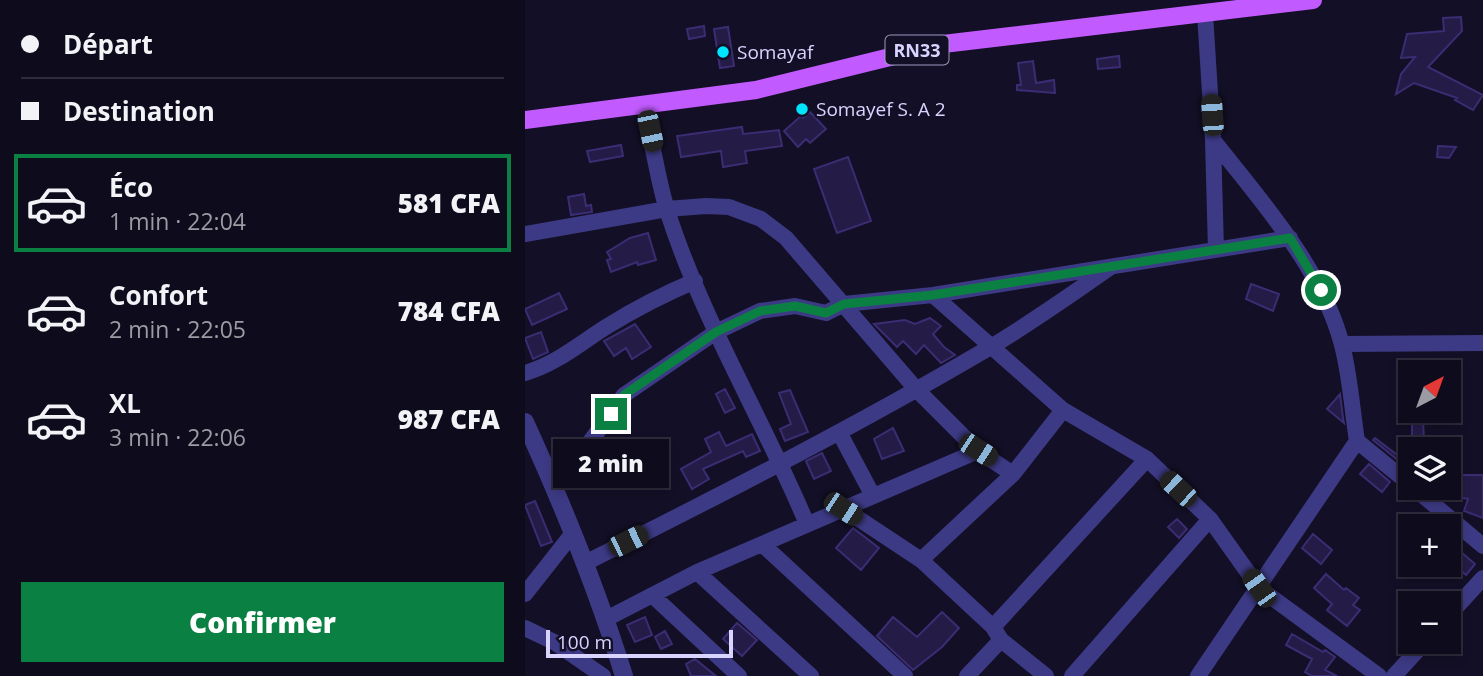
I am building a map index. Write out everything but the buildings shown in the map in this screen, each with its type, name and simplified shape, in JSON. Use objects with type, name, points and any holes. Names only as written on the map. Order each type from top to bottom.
[{"type":"main road","name":"RN33","points":[[525,120],[756,90],[943,44],[1313,0]]},
{"type":"street","points":[[1205,14],[1213,140],[1216,250]]},
{"type":"street","points":[[644,106],[667,209],[695,281],[716,332],[781,463],[807,524]]},
{"type":"street","points":[[1213,140],[1290,238],[1321,290],[1342,344],[1357,441],[1398,475]]},
{"type":"street","points":[[525,234],[667,209],[706,206],[729,208],[761,219],[786,238],[916,389],[978,450],[1013,474]]},
{"type":"street","points":[[556,489],[624,395],[716,332],[760,311],[795,306],[826,313],[844,304],[933,295],[1290,238]]},
{"type":"street","points":[[585,563],[781,463],[990,348],[1116,264]]},
{"type":"street","points":[[525,373],[545,367],[628,314],[695,281]]},
{"type":"street","points":[[933,295],[1063,410],[1147,459],[1210,519],[1259,588],[1378,676]]},
{"type":"street","points":[[1342,344],[1483,343]]},
{"type":"street","points":[[921,559],[1013,474],[1063,410]]},
{"type":"street","points":[[525,422],[556,489],[585,563],[624,676]]},
{"type":"street","points":[[839,432],[873,496]]},
{"type":"street","points":[[1198,676],[1357,441]]},
{"type":"street","points":[[606,619],[697,572],[978,450]]},
{"type":"street","points":[[967,676],[997,633],[1147,459]]},
{"type":"street","points":[[1428,500],[1483,546]]},
{"type":"street","points":[[843,509],[921,559],[1046,676]]},
{"type":"street","points":[[1072,676],[1210,519]]},
{"type":"street","points":[[525,594],[573,533]]},
{"type":"street","points":[[762,544],[905,676]]},
{"type":"street","points":[[697,572],[811,676]]},
{"type":"street","points":[[1461,602],[1483,578]]},
{"type":"street","points":[[653,596],[739,676]]},
{"type":"street","points":[[525,628],[554,642],[603,676]]},
{"type":"street","points":[[1394,676],[1414,654]]},
{"type":"place","name":"Somayaf","points":[[723,52]]},
{"type":"place","name":"Somayef S. A 2","points":[[802,109]]},
{"type":"route","points":[[611,414],[624,395],[716,332],[760,311],[795,306],[826,313],[844,304],[933,295],[1290,238],[1321,290]]}]
